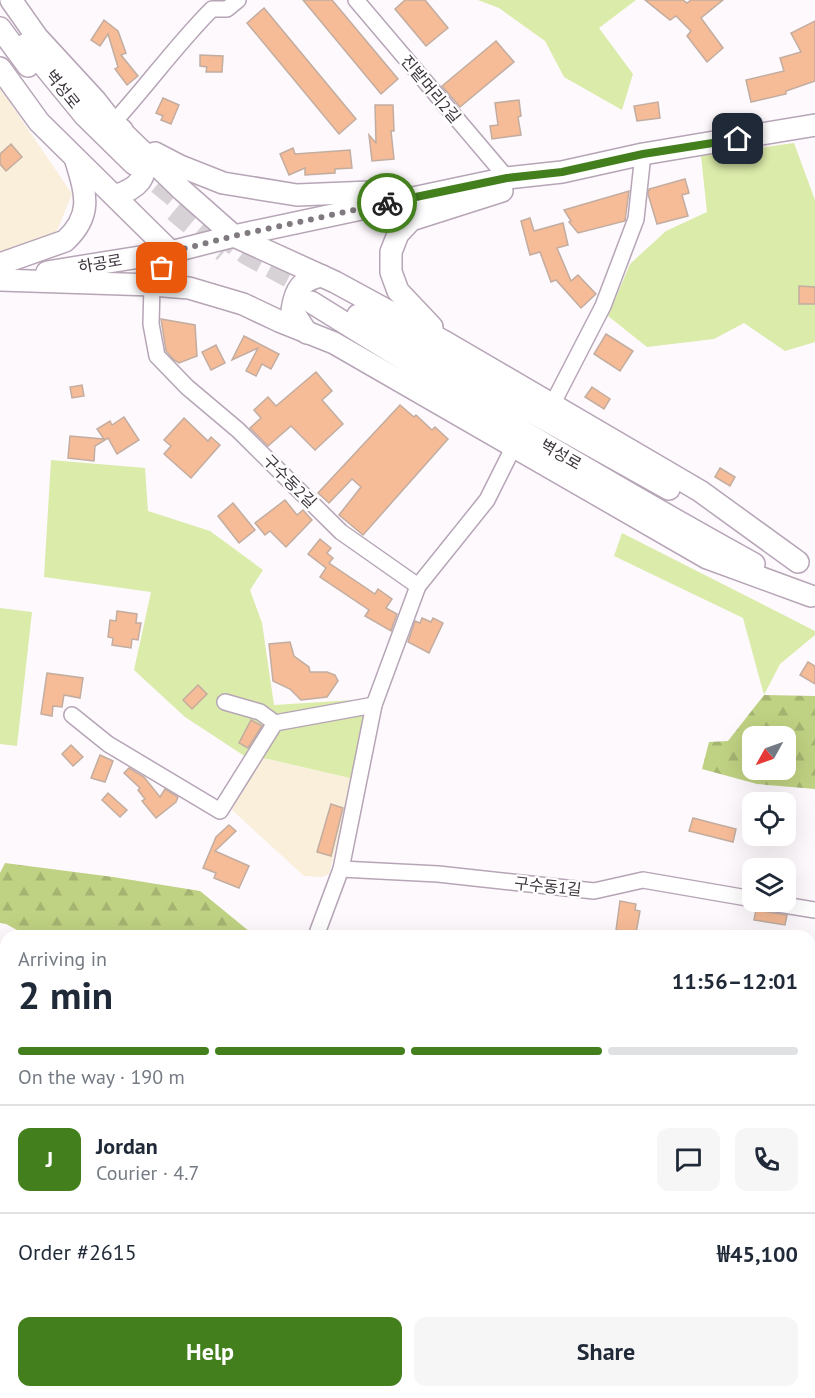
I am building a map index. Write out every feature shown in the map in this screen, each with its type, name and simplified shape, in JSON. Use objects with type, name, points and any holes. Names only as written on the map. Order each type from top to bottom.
[{"type":"main road","points":[[11,0],[37,38],[95,100],[113,123],[136,164],[234,236],[317,290],[447,343],[700,491],[806,567]]},
{"type":"main road","name":"벽성로","points":[[0,9],[12,27],[85,116],[136,164]]},
{"type":"main road","name":"벽성로","points":[[0,28],[40,82],[136,164]]},
{"type":"main road","points":[[0,68],[39,122],[171,252]]},
{"type":"main road","points":[[113,123],[163,158],[223,183],[297,195],[453,189],[507,178],[562,172]]},
{"type":"main road","points":[[447,343],[398,291],[391,272],[391,252],[398,234],[411,220],[562,172],[643,154],[815,125]]},
{"type":"main road","points":[[0,264],[65,241],[73,233],[84,215],[86,201],[84,185],[75,158]]},
{"type":"main road","points":[[115,196],[139,184],[147,168],[136,164]]},
{"type":"main road","name":"하공로","points":[[0,279],[171,252],[234,236],[453,189]]},
{"type":"main road","points":[[307,333],[292,310],[295,292],[311,278],[317,290]]},
{"type":"main road","points":[[0,279],[189,288],[243,304],[334,343],[707,558],[813,597]]},
{"type":"main road","name":"벽성로","points":[[317,290],[806,567]]},
{"type":"main road","name":"벽성로","points":[[317,290],[456,392],[633,496],[813,597]]},
{"type":"street","points":[[113,123],[135,99],[210,4],[227,9],[238,0]]},
{"type":"street","name":"진밭머리2길","points":[[356,0],[507,178]]},
{"type":"street","points":[[549,404],[553,404],[603,306],[632,230],[636,219],[643,154]]},
{"type":"street","name":"구수동2길","points":[[171,252],[152,285],[151,324],[157,356],[188,387],[238,430],[341,532],[418,586]]},
{"type":"street","points":[[318,930],[341,869],[374,705],[418,586],[487,500],[514,446]]},
{"type":"street","points":[[225,702],[260,712],[274,723]]},
{"type":"street","points":[[72,715],[108,744],[220,810],[274,723],[374,705]]},
{"type":"street","name":"구수동1길","points":[[341,869],[438,874],[594,891],[643,880],[742,897]]},
{"type":"street","points":[[796,907],[815,910]]},
{"type":"shaded area","points":[[0,88],[72,194],[56,233],[0,254]]},
{"type":"shaded area","points":[[254,756],[354,779],[329,874],[322,877],[304,876],[232,810]]},
{"type":"green space","points":[[478,0],[636,0],[599,28],[633,74],[622,110],[564,77],[545,41],[499,8]]},
{"type":"green space","points":[[794,143],[815,200],[815,342],[785,351],[744,323],[714,339],[647,347],[608,316],[630,264],[666,231],[707,212],[701,156]]},
{"type":"green space","points":[[51,460],[145,468],[148,511],[210,531],[263,570],[250,590],[262,623],[274,705],[369,699],[354,779],[268,759],[246,757],[185,717],[134,670],[151,592],[44,577]]},
{"type":"green space","points":[[622,533],[815,631],[815,635],[780,664],[764,695],[743,618],[614,556]]},
{"type":"green space","points":[[0,608],[32,612],[17,746],[0,744]]},
{"type":"green space","points":[[764,695],[815,696],[815,789],[757,784],[742,780],[796,780],[796,726],[742,726],[742,780],[702,769],[709,742],[728,741]]},
{"type":"green space","points":[[5,863],[200,891],[248,930],[17,930],[0,923],[0,873]]},
{"type":"building","points":[[303,0],[332,0],[398,79],[381,94]]},
{"type":"building","points":[[405,0],[425,0],[448,28],[426,46],[395,9]]},
{"type":"building","points":[[645,0],[683,0],[687,3],[691,0],[723,0],[701,18],[723,48],[707,62],[687,36],[691,31],[676,16],[670,20]]},
{"type":"building","points":[[264,8],[356,119],[339,134],[247,23]]},
{"type":"building","points":[[104,20],[118,31],[126,53],[121,55],[138,76],[127,85],[115,69],[118,67],[108,34],[100,46],[91,40]]},
{"type":"building","points":[[815,21],[815,81],[786,91],[786,94],[751,102],[746,80],[784,71],[780,58],[801,52],[791,33]]},
{"type":"building","points":[[496,41],[514,62],[460,107],[442,86]]},
{"type":"building","points":[[200,55],[223,56],[222,72],[206,72],[207,67],[200,66]]},
{"type":"building","points":[[163,98],[179,105],[171,124],[161,120],[163,116],[156,113]]},
{"type":"building","points":[[519,100],[521,116],[518,117],[521,135],[492,139],[490,126],[498,125],[495,103]]},
{"type":"building","points":[[658,102],[660,118],[637,121],[634,106]]},
{"type":"building","points":[[375,105],[393,105],[394,131],[391,131],[394,159],[372,161],[369,135],[376,143]]},
{"type":"building","points":[[11,144],[22,157],[6,171],[0,164],[0,154]]},
{"type":"building","points":[[293,148],[295,154],[350,150],[352,168],[335,169],[335,173],[305,175],[305,168],[289,175],[280,154]]},
{"type":"building","points":[[685,179],[689,193],[682,195],[688,216],[657,224],[648,194],[649,189]]},
{"type":"building","points":[[629,191],[625,221],[578,233],[569,222],[571,221],[564,210]]},
{"type":"building","points":[[530,218],[534,231],[563,223],[568,245],[557,248],[571,281],[578,275],[596,294],[581,308],[556,280],[551,282],[540,252],[530,255],[521,221]]},
{"type":"building","points":[[799,286],[815,287],[815,304],[799,304]]},
{"type":"building","points":[[161,319],[195,325],[197,356],[179,363],[174,360],[166,351]]},
{"type":"building","points":[[606,334],[633,351],[620,371],[594,354]]},
{"type":"building","points":[[244,336],[279,354],[271,369],[262,364],[256,376],[246,371],[258,348],[232,360]]},
{"type":"building","points":[[216,345],[225,363],[211,370],[202,352]]},
{"type":"building","points":[[316,372],[332,391],[322,400],[343,424],[315,450],[291,426],[268,446],[250,428],[261,418],[254,410],[268,397],[276,406]]},
{"type":"building","points":[[82,385],[84,396],[72,398],[70,387]]},
{"type":"building","points":[[592,387],[610,399],[604,409],[585,397]]},
{"type":"building","points":[[400,405],[414,417],[416,415],[432,430],[435,427],[448,439],[363,535],[339,515],[361,487],[352,479],[329,503],[318,493]]},
{"type":"building","points":[[124,417],[139,440],[117,454],[108,438],[95,446],[94,461],[68,458],[70,436],[104,439],[97,429],[110,421],[112,425]]},
{"type":"building","points":[[184,418],[208,441],[211,437],[220,445],[191,478],[164,454],[171,446],[164,440]]},
{"type":"building","points":[[720,468],[735,477],[730,486],[715,477]]},
{"type":"building","points":[[285,500],[297,515],[303,510],[312,520],[286,547],[270,531],[265,535],[255,523]]},
{"type":"building","points":[[233,503],[255,530],[239,543],[218,516]]},
{"type":"building","points":[[320,539],[331,548],[327,553],[333,558],[329,563],[375,594],[378,589],[392,599],[386,608],[397,614],[391,631],[365,616],[369,610],[320,577],[326,568],[308,554]]},
{"type":"building","points":[[117,611],[137,614],[136,623],[141,623],[138,640],[132,639],[131,648],[112,645],[113,638],[108,637],[110,620],[116,621]]},
{"type":"building","points":[[422,618],[431,622],[433,618],[443,623],[429,653],[408,642],[415,621],[420,623]]},
{"type":"building","points":[[290,642],[294,656],[309,667],[310,672],[327,672],[335,675],[338,681],[327,697],[301,700],[290,689],[273,681],[269,644]]},
{"type":"building","points":[[808,662],[815,666],[815,684],[800,675]]},
{"type":"building","points":[[47,673],[83,678],[80,698],[64,695],[62,707],[53,706],[52,716],[41,714]]},
{"type":"building","points":[[198,685],[207,694],[192,709],[183,700]]},
{"type":"building","points":[[251,720],[262,726],[248,748],[239,743]]},
{"type":"building","points":[[71,745],[83,757],[73,766],[62,754]]},
{"type":"building","points":[[100,755],[113,761],[105,782],[91,778]]},
{"type":"building","points":[[129,768],[144,777],[160,797],[165,789],[178,797],[176,802],[156,818],[142,801],[145,799],[138,790],[140,788],[124,773]]},
{"type":"building","points":[[108,793],[127,810],[120,817],[102,800]]},
{"type":"building","points":[[331,804],[343,808],[331,856],[317,852]]},
{"type":"building","points":[[693,818],[736,829],[733,842],[689,831]]},
{"type":"building","points":[[229,825],[236,831],[215,851],[249,866],[239,888],[214,878],[216,873],[203,868],[216,837]]},
{"type":"building","points":[[620,901],[636,904],[635,910],[640,911],[637,930],[616,930]]},
{"type":"building","points":[[756,912],[787,915],[785,925],[754,920]]},
{"type":"tunnel","points":[[134,164],[195,214]]},
{"type":"tunnel","points":[[174,211],[224,252]]},
{"type":"tunnel","points":[[219,233],[246,254],[316,292]]},
{"type":"way so far","points":[[162,268],[171,252],[387,203]]},
{"type":"route","points":[[387,203],[507,178],[562,172],[643,154],[738,139]]}]
